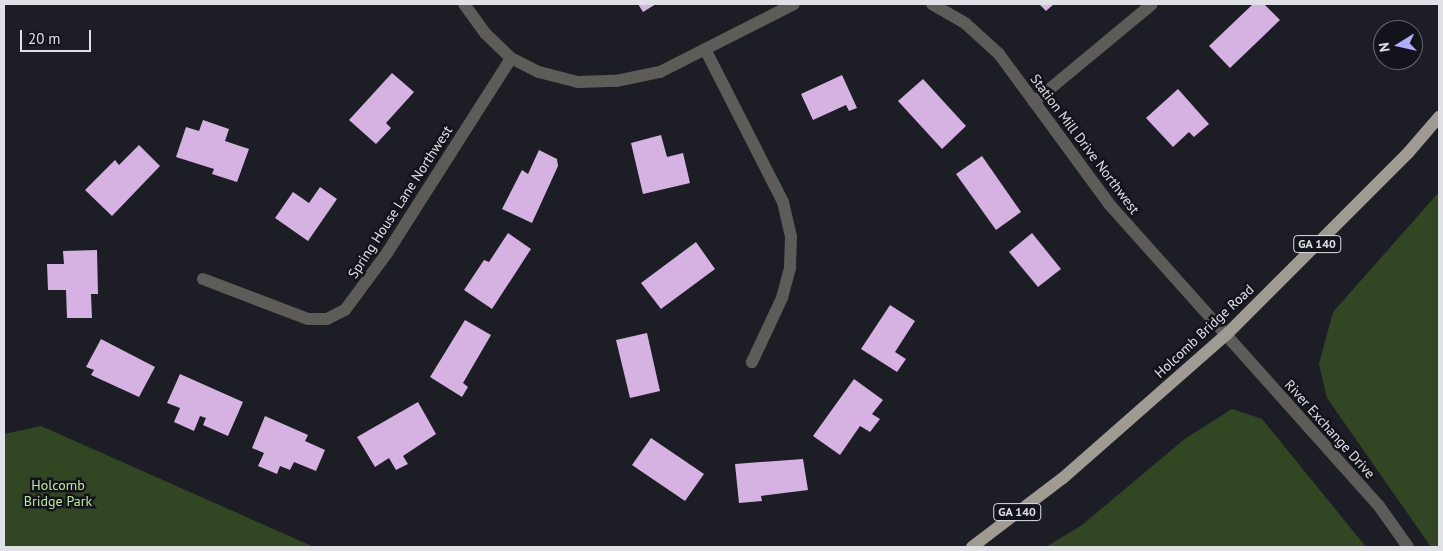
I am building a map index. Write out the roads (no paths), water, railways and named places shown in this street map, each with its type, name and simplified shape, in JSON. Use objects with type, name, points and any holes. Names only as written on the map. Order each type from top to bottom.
[{"type":"main road","name":"Holcomb Bridge Road","points":[[972,547],[1063,478],[1226,335],[1408,153],[1439,117]]},
{"type":"street","points":[[464,4],[486,34],[511,58],[539,72],[578,82],[616,81],[660,72],[794,4]]},
{"type":"street","name":"Station Mill Drive Northwest","points":[[932,4],[966,24],[998,54],[1109,204],[1226,335]]},
{"type":"street","points":[[1034,102],[1152,4]]},
{"type":"street","points":[[705,49],[782,202],[790,237],[790,268],[782,298],[752,362]]},
{"type":"street","name":"Spring House Lane Northwest","points":[[203,279],[308,319],[327,319],[345,310],[387,253],[511,58]]},
{"type":"street","name":"River Exchange Drive","points":[[1226,335],[1379,506],[1408,547]]},
{"type":"park label","name":"Holcomb Bridge Park","points":[[58,494]]}]
